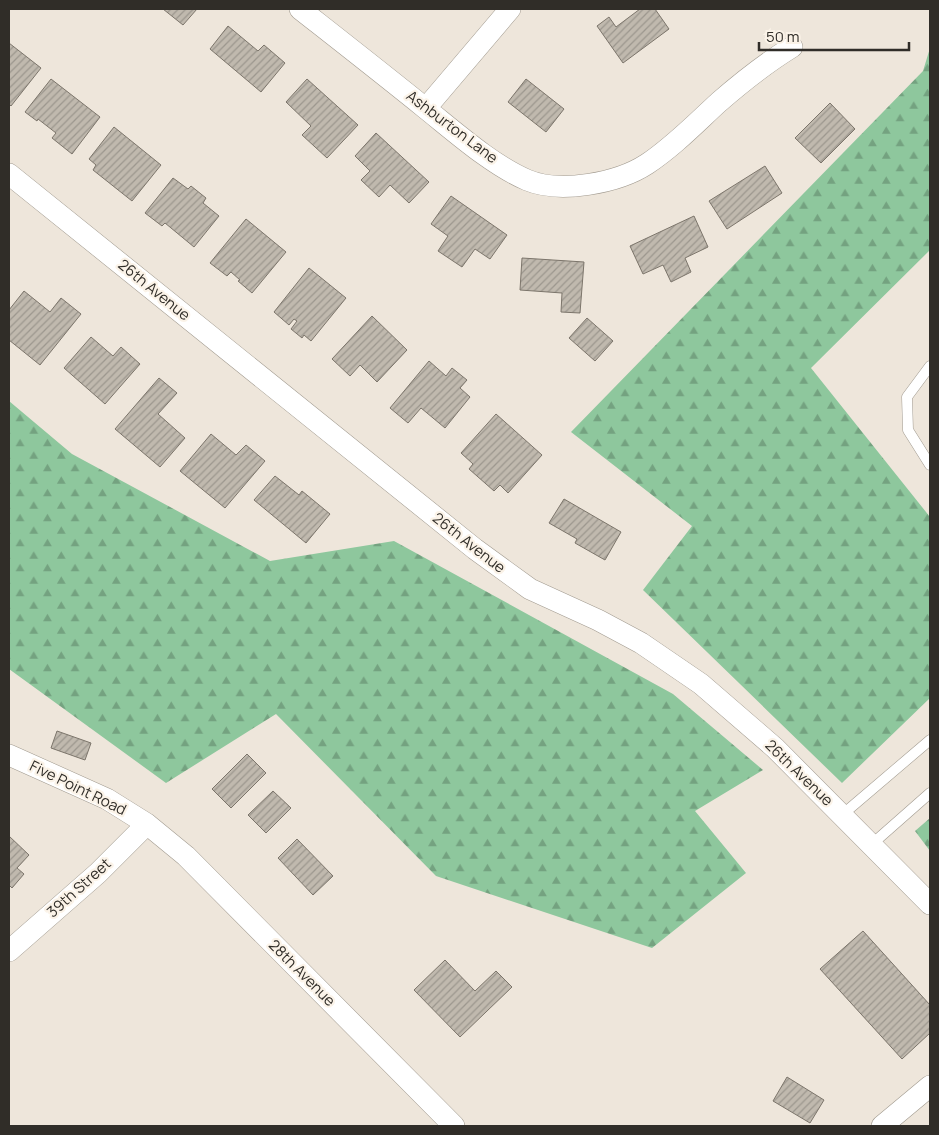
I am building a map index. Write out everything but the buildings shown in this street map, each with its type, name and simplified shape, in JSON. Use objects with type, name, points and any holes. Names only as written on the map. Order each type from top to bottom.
[{"type":"street","name":"Ashburton Lane","points":[[300,9],[467,142],[527,180],[551,186],[600,183],[624,176],[646,165],[666,150],[721,100],[766,64],[792,47]]},
{"type":"street","points":[[426,108],[510,9]]},
{"type":"street","name":"26th Avenue","points":[[9,174],[467,542],[530,589],[598,620],[640,642],[694,679],[775,748],[930,904]]},
{"type":"street","name":"Five Point Road","points":[[9,755],[107,799],[147,824]]},
{"type":"street","name":"39th Street","points":[[9,951],[98,873],[147,824]]},
{"type":"street","name":"28th Avenue","points":[[147,824],[186,856],[232,901],[255,927],[454,1126]]},
{"type":"street","points":[[882,1126],[930,1086]]},
{"type":"lane","points":[[930,366],[907,397],[908,430],[930,465]]},
{"type":"lane","points":[[842,815],[930,740]]},
{"type":"lane","points":[[871,845],[930,793]]},
{"type":"green space","points":[[930,48],[930,250],[811,368],[930,517],[930,698],[842,783],[643,590],[692,526],[571,432],[923,71]]},
{"type":"green space","points":[[9,401],[72,454],[270,561],[394,541],[673,694],[763,770],[695,811],[746,873],[652,948],[436,876],[276,714],[166,783],[9,669]]},
{"type":"green space","points":[[930,818],[930,851],[915,831]]}]
